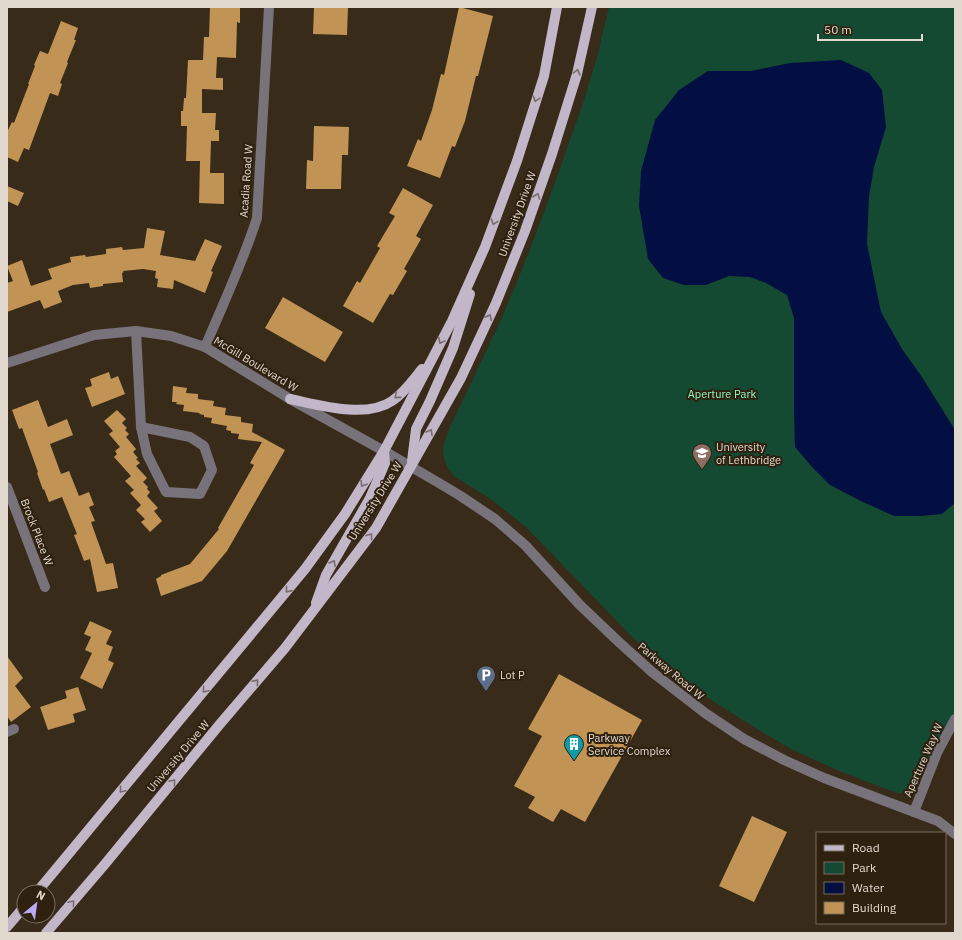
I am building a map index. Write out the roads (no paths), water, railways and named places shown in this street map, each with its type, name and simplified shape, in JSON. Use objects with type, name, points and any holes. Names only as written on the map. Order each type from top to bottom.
[{"type":"main road","name":"University Drive W","points":[[44,884],[306,569],[345,514],[384,451],[452,321],[485,246],[516,161],[544,76],[558,7]]},
{"type":"main road","name":"University Drive W","points":[[46,933],[220,724],[286,648],[376,528],[461,378],[496,303],[525,231],[552,154],[577,74],[592,7]]},
{"type":"main road","points":[[411,466],[416,429],[453,348],[485,246]]},
{"type":"main road","points":[[290,399],[342,409],[362,410],[379,407],[392,401],[403,392],[433,357]]},
{"type":"main road","points":[[313,612],[326,575],[370,498],[385,463],[384,451]]},
{"type":"main road","points":[[7,927],[16,916]]},
{"type":"street","name":"Acadia Road W","points":[[205,347],[251,238],[257,218],[269,7]]},
{"type":"street","name":"McGill Boulevard W","points":[[7,363],[94,335],[136,331],[171,336],[205,347],[290,399],[411,466]]},
{"type":"street","points":[[136,331],[141,426],[146,454],[166,492],[200,494],[212,470],[204,446],[190,436],[141,426]]},
{"type":"street","name":"Parkway Road W","points":[[411,466],[459,495],[501,524],[525,545],[580,604],[619,642],[652,672],[704,713],[744,739],[784,760],[824,778],[938,822],[955,834]]},
{"type":"street","name":"Brock Place W","points":[[7,487],[46,587]]},
{"type":"street","name":"Aperture Way W","points":[[914,812],[937,753],[955,719]]},
{"type":"water","points":[[841,60],[869,73],[882,90],[886,127],[874,167],[869,196],[867,244],[881,312],[902,349],[922,377],[955,430],[955,503],[942,514],[894,516],[863,502],[830,485],[795,447],[794,318],[787,295],[766,283],[750,277],[729,276],[706,285],[684,285],[663,278],[648,259],[639,206],[641,171],[655,120],[679,90],[708,71],[751,71],[790,63]]},
{"type":"place","name":"University of Lethbridge","points":[[702,470]]},
{"type":"place","name":"Lot P","points":[[486,692]]},
{"type":"place","name":"Parkway Service Complex","points":[[574,761]]},
{"type":"park label","name":"Aperture Park","points":[[722,394]]}]
